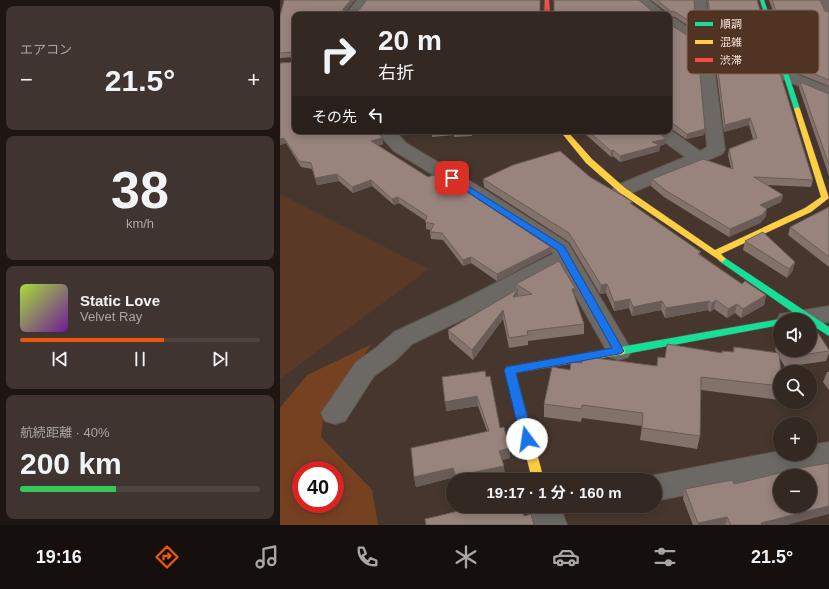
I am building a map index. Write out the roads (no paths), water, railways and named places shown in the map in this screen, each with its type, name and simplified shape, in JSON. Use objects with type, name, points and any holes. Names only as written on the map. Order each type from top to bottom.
[{"type":"street","points":[[353,12],[363,0]]},
{"type":"street","points":[[547,0],[548,12]]},
{"type":"street","points":[[700,0],[701,10]]},
{"type":"street","points":[[762,0],[765,10]]},
{"type":"street","points":[[823,0],[829,12]]},
{"type":"street","points":[[644,1],[657,12]]},
{"type":"street","points":[[672,23],[687,33]]},
{"type":"street","points":[[622,190],[716,150],[708,74]]},
{"type":"street","points":[[786,75],[829,93]]},
{"type":"street","points":[[714,253],[808,210],[825,198],[786,75]]},
{"type":"street","points":[[389,134],[400,147],[478,194],[560,248],[619,351]]},
{"type":"street","points":[[565,134],[589,161],[622,190],[802,313]]},
{"type":"street","points":[[665,134],[698,158]]},
{"type":"street","points":[[335,414],[365,369],[386,354],[403,338],[464,309],[565,257]]},
{"type":"street","points":[[536,473],[510,370],[773,323]]},
{"type":"street","points":[[817,323],[829,332]]},
{"type":"street","points":[[662,487],[829,454]]}]
